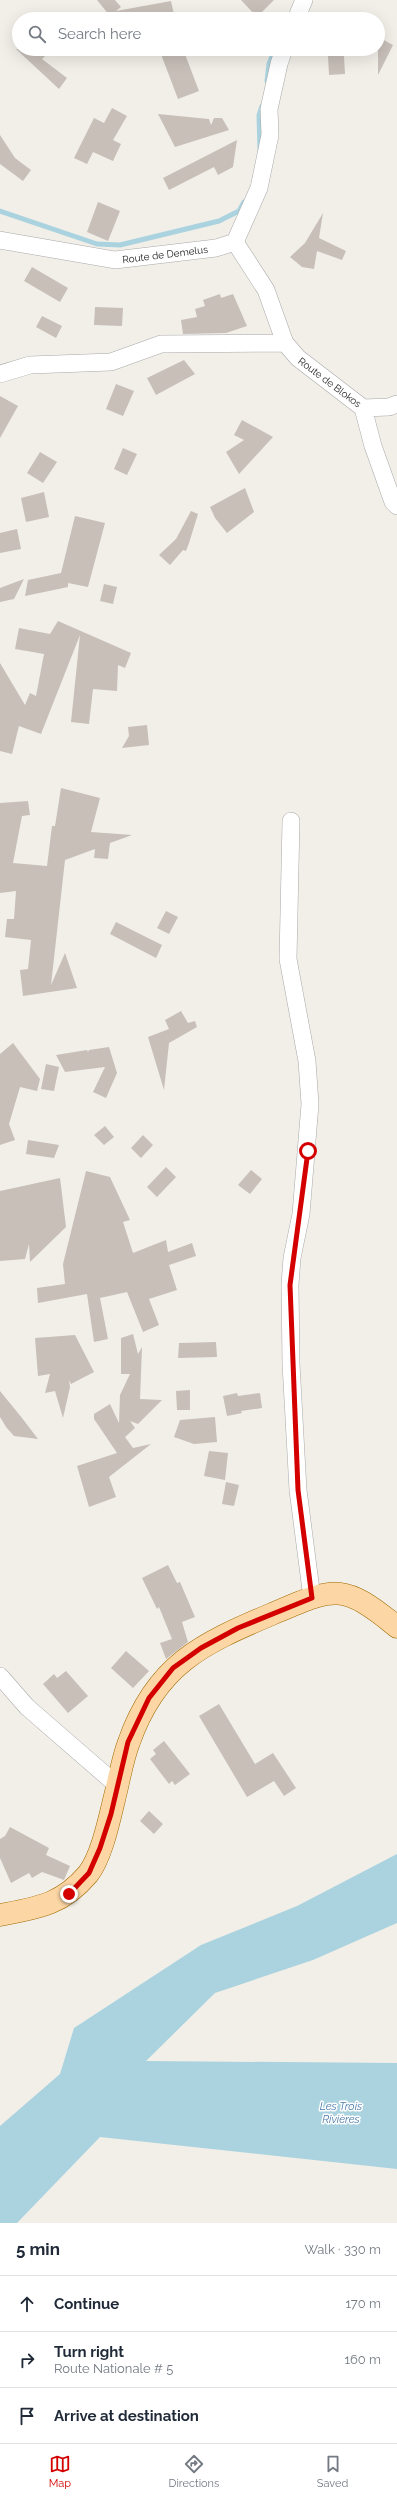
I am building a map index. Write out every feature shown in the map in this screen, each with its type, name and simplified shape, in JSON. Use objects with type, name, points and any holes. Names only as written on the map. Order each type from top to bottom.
[{"type":"main road","points":[[0,1915],[44,1907],[69,1894],[89,1873],[100,1848],[118,1786],[128,1742],[149,1698],[173,1668],[201,1648],[238,1628],[325,1593],[343,1593],[373,1607],[397,1627]]},
{"type":"street","points":[[299,12],[304,0]]},
{"type":"street","points":[[235,242],[259,188],[270,135],[268,109],[282,56]]},
{"type":"street","name":"Route de Demelus","points":[[0,240],[115,260],[216,248],[235,242]]},
{"type":"street","name":"Route de Blokos","points":[[235,242],[266,290],[285,343],[298,358],[363,408],[389,407],[397,404]]},
{"type":"street","points":[[0,374],[30,365],[111,362],[161,344],[285,343]]},
{"type":"street","points":[[363,408],[373,446],[393,502],[397,506]]},
{"type":"street","points":[[291,821],[288,959],[307,1061],[310,1104],[302,1206],[292,1258],[290,1285],[291,1364],[298,1490],[312,1598]]},
{"type":"street","points":[[0,1676],[28,1707],[118,1786]]},
{"type":"water","name":"Les Trois Rivières","points":[[397,1854],[397,1923],[313,1960],[215,1993],[146,2061],[397,2063],[397,2169],[100,2137],[17,2223],[0,2223],[0,2126],[60,2074],[74,2028],[201,1945],[297,1906]]},
{"type":"building","points":[[97,0],[115,0],[121,7],[116,11],[171,1],[173,12],[107,12]]},
{"type":"building","points":[[241,0],[274,0],[262,12],[252,12]]},
{"type":"building","points":[[385,41],[393,45],[378,75],[378,56],[385,56]]},
{"type":"building","points":[[24,56],[45,56],[42,59],[67,78],[59,89]]},
{"type":"building","points":[[162,56],[186,56],[199,91],[178,99]]},
{"type":"building","points":[[328,56],[344,56],[345,74],[329,75]]},
{"type":"building","points":[[112,108],[127,116],[113,140],[121,144],[113,161],[93,152],[87,164],[74,158],[94,118],[104,123]]},
{"type":"building","points":[[158,114],[209,119],[211,125],[214,118],[222,118],[229,130],[175,147]]},
{"type":"building","points":[[0,135],[15,158],[31,170],[23,181],[0,164]]},
{"type":"building","points":[[237,140],[233,167],[218,175],[214,167],[169,190],[163,178]]},
{"type":"building","points":[[98,202],[120,211],[108,241],[87,232]]},
{"type":"building","points":[[323,213],[319,238],[346,251],[342,260],[317,251],[314,269],[302,267],[290,257],[305,243]]},
{"type":"building","points":[[32,267],[68,288],[60,302],[24,281]]},
{"type":"building","points":[[220,294],[221,298],[233,294],[247,326],[226,333],[183,334],[181,320],[197,317],[195,309],[205,306],[203,300]]},
{"type":"building","points":[[95,307],[123,308],[122,326],[94,325]]},
{"type":"building","points":[[42,316],[62,326],[56,338],[36,327]]},
{"type":"building","points":[[184,360],[195,374],[156,395],[147,378]]},
{"type":"building","points":[[116,384],[134,391],[123,416],[106,409]]},
{"type":"building","points":[[0,396],[18,406],[0,438]]},
{"type":"building","points":[[242,420],[273,437],[239,474],[226,452],[244,440],[234,435]]},
{"type":"building","points":[[123,448],[137,454],[127,475],[114,469]]},
{"type":"building","points":[[40,452],[57,462],[43,483],[27,473]]},
{"type":"building","points":[[245,488],[254,512],[227,533],[215,518],[210,507]]},
{"type":"building","points":[[44,492],[49,517],[26,522],[21,498]]},
{"type":"building","points":[[191,511],[198,514],[186,551],[183,550],[170,565],[159,555],[176,539]]},
{"type":"building","points":[[75,516],[105,523],[88,587],[68,583],[68,587],[25,596],[28,580],[61,573]]},
{"type":"building","points":[[17,529],[21,549],[0,553],[0,533]]},
{"type":"building","points":[[24,579],[14,599],[0,602],[0,588]]},
{"type":"building","points":[[104,584],[117,587],[113,604],[100,601]]},
{"type":"building","points":[[58,621],[131,653],[125,668],[118,665],[117,691],[93,689],[89,724],[71,722],[80,635],[41,734],[19,726],[12,754],[0,751],[0,663],[25,705],[30,693],[36,696],[44,654],[15,649],[19,628],[50,634]]},
{"type":"building","points":[[147,725],[149,745],[122,748],[129,736],[128,727]]},
{"type":"building","points":[[61,788],[100,798],[91,832],[132,835],[110,843],[108,859],[94,858],[95,849],[65,860],[51,985],[65,953],[77,988],[23,996],[20,970],[28,969],[31,940],[5,937],[7,919],[14,919],[16,891],[0,893],[0,803],[28,801],[30,815],[22,816],[13,863],[47,866],[52,826],[55,826]]},
{"type":"building","points":[[166,911],[178,917],[169,934],[157,928]]},
{"type":"building","points":[[116,922],[162,945],[156,958],[110,934]]},
{"type":"building","points":[[181,1011],[188,1023],[195,1021],[197,1027],[169,1043],[164,1090],[148,1037],[169,1029],[165,1020]]},
{"type":"building","points":[[13,1043],[40,1079],[37,1091],[20,1087],[9,1124],[15,1140],[0,1145],[0,1054]]},
{"type":"building","points":[[109,1047],[117,1073],[106,1098],[93,1092],[105,1067],[65,1072],[56,1055],[87,1050],[88,1052],[89,1050]]},
{"type":"building","points":[[46,1064],[59,1067],[54,1091],[41,1089]]},
{"type":"building","points":[[105,1126],[114,1137],[104,1145],[94,1135]]},
{"type":"building","points":[[143,1135],[153,1145],[141,1158],[131,1148]]},
{"type":"building","points":[[28,1140],[59,1145],[54,1158],[26,1154]]},
{"type":"building","points":[[166,1167],[176,1177],[157,1197],[147,1187]]},
{"type":"building","points":[[251,1170],[262,1179],[250,1194],[238,1185]]},
{"type":"building","points":[[86,1171],[110,1177],[130,1220],[123,1222],[133,1253],[166,1240],[168,1252],[192,1243],[196,1256],[169,1265],[177,1290],[149,1299],[159,1325],[143,1332],[127,1292],[100,1298],[108,1339],[94,1342],[87,1294],[38,1303],[37,1288],[65,1284],[63,1264]]},
{"type":"building","points":[[60,1178],[66,1227],[30,1262],[29,1244],[25,1259],[0,1261],[0,1191]]},
{"type":"building","points":[[133,1334],[138,1354],[142,1347],[140,1399],[162,1400],[138,1424],[130,1421],[135,1428],[125,1437],[133,1448],[151,1444],[109,1477],[116,1497],[89,1507],[77,1466],[117,1453],[94,1419],[94,1414],[110,1404],[119,1423],[120,1395],[130,1374],[121,1374],[121,1338]]},
{"type":"building","points":[[75,1335],[94,1372],[71,1384],[69,1380],[70,1387],[63,1418],[55,1391],[45,1393],[50,1374],[38,1376],[35,1338]]},
{"type":"building","points":[[216,1342],[217,1357],[178,1358],[179,1343]]},
{"type":"building","points":[[190,1390],[190,1410],[177,1410],[176,1391]]},
{"type":"building","points":[[0,1391],[38,1439],[14,1436],[6,1427],[0,1417]]},
{"type":"building","points":[[237,1393],[238,1396],[260,1393],[262,1408],[241,1411],[242,1413],[227,1416],[223,1396]]},
{"type":"building","points":[[215,1417],[217,1442],[194,1444],[174,1437],[180,1420]]},
{"type":"building","points":[[209,1451],[228,1453],[225,1480],[204,1476]]},
{"type":"building","points":[[226,1482],[239,1485],[234,1506],[222,1504]]},
{"type":"building","points":[[168,1565],[177,1583],[180,1582],[195,1617],[182,1622],[188,1642],[166,1659],[160,1643],[172,1639],[159,1607],[157,1609],[142,1578]]},
{"type":"building","points":[[126,1651],[149,1671],[133,1688],[111,1668]]},
{"type":"building","points":[[66,1671],[88,1696],[68,1713],[43,1684],[54,1674],[57,1678]]},
{"type":"building","points":[[219,1704],[255,1764],[273,1753],[296,1788],[284,1796],[274,1781],[247,1797],[199,1716]]},
{"type":"building","points":[[164,1741],[190,1774],[175,1785],[172,1781],[169,1784],[150,1759],[156,1754],[153,1750]]},
{"type":"building","points":[[149,1811],[163,1824],[154,1834],[140,1821]]},
{"type":"building","points":[[10,1827],[49,1848],[46,1855],[70,1866],[64,1880],[42,1872],[32,1878],[29,1873],[11,1883],[0,1858],[0,1839],[5,1836]]},
{"type":"waterway","points":[[267,81],[269,64],[272,56]]},
{"type":"waterway","points":[[260,150],[259,115],[262,106]]},
{"type":"waterway","points":[[0,211],[97,244],[120,245],[219,221],[239,211],[244,202]]},
{"type":"route","points":[[69,1894],[89,1873],[100,1848],[111,1814],[128,1742],[149,1698],[173,1668],[201,1648],[238,1628],[312,1598],[301,1529],[298,1490],[291,1364],[290,1285],[292,1258],[301,1214],[308,1151]]}]
